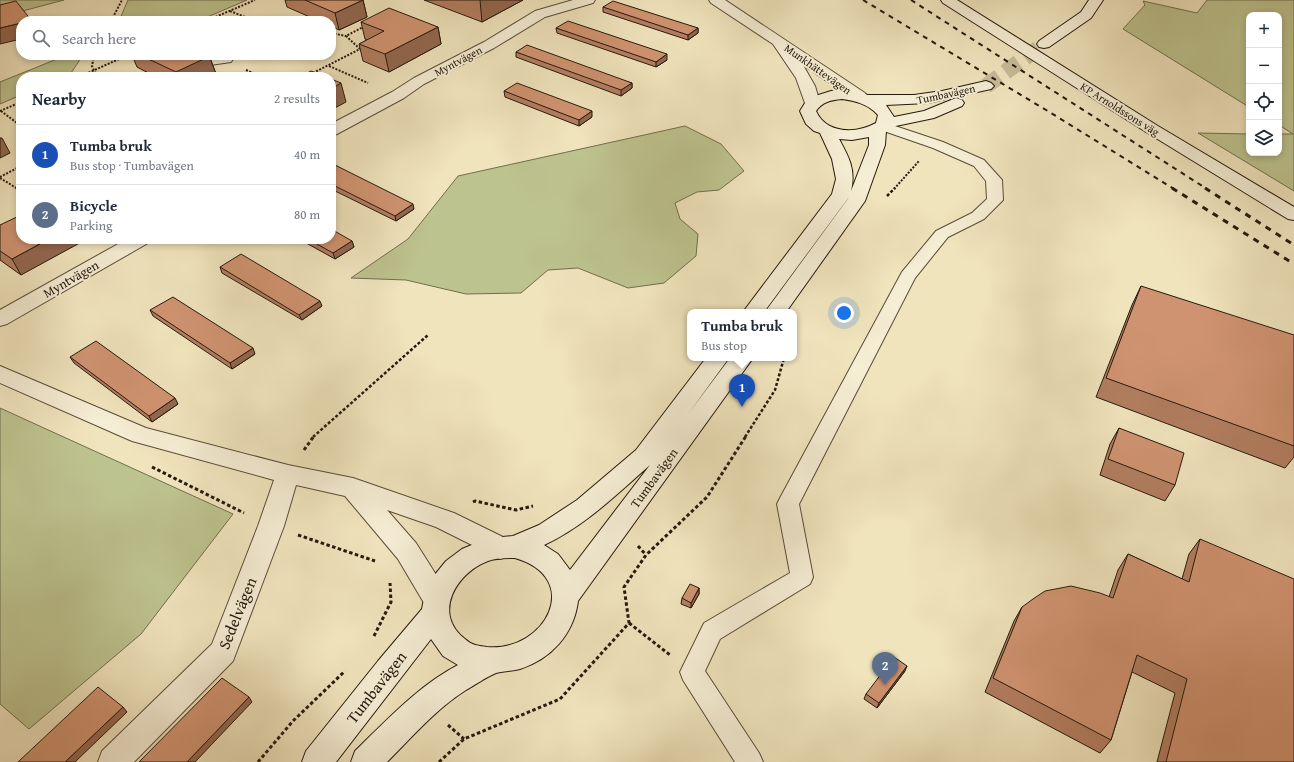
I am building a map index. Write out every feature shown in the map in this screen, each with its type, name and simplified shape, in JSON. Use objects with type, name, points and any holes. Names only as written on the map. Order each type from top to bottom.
[{"type":"main road","name":"Myntvägen","points":[[336,128],[398,95],[419,81],[489,45],[540,14],[588,0]]},
{"type":"main road","name":"Munkhättevägen","points":[[716,0],[880,108],[886,116],[882,126]]},
{"type":"main road","name":"KP Arnoldssons väg","points":[[948,0],[1152,129],[1294,215]]},
{"type":"main road","points":[[1044,44],[1086,15],[1096,0]]},
{"type":"main road","name":"Munkhättevägen","points":[[778,41],[806,81],[811,92],[812,103],[808,111],[809,118],[826,130]]},
{"type":"main road","points":[[210,61],[218,60]]},
{"type":"main road","name":"Tumbavägen","points":[[864,98],[912,101],[936,98],[986,86],[949,107],[928,115],[882,126]]},
{"type":"main road","points":[[812,103],[829,95],[842,94],[864,98]]},
{"type":"main road","points":[[826,130],[843,135],[857,135],[882,126]]},
{"type":"main road","points":[[777,309],[856,201],[877,145],[882,126]]},
{"type":"main road","points":[[755,309],[841,195],[845,179],[841,159],[826,130]]},
{"type":"main road","name":"Myntvägen","points":[[0,319],[132,244]]},
{"type":"main road","name":"Tumbavägen","points":[[507,547],[548,532],[586,507],[644,456],[716,361]]},
{"type":"main road","name":"Tumbavägen","points":[[566,597],[740,361]]},
{"type":"main road","points":[[0,374],[140,435],[288,474],[353,488],[445,520],[507,547],[535,553],[550,563],[561,578],[566,597],[562,618],[555,631],[528,653],[505,660],[491,661],[468,656],[454,647],[440,629],[436,606],[407,551],[353,488]]},
{"type":"main road","name":"Sedelvägen","points":[[113,762],[223,652],[271,526],[288,474]]},
{"type":"main road","points":[[436,606],[444,581],[456,567],[479,553],[507,547]]},
{"type":"main road","name":"Tumbavägen","points":[[317,762],[436,606]]},
{"type":"main road","points":[[366,762],[425,703],[455,682],[491,661]]},
{"type":"lane","points":[[750,762],[692,672],[712,631],[802,578],[788,504],[908,276],[942,234],[978,216],[995,200],[994,180],[979,163],[938,145],[882,126]]},
{"type":"path","points":[[114,16],[122,0]]},
{"type":"path","points":[[218,16],[255,0]]},
{"type":"path","points":[[230,11],[242,16]]},
{"type":"path","points":[[346,36],[365,26]]},
{"type":"path","points":[[315,72],[360,49],[346,36],[336,34]]},
{"type":"path","points":[[92,60],[93,71],[117,60]]},
{"type":"path","points":[[328,66],[372,85]]},
{"type":"path","points":[[16,104],[0,111],[16,123]]},
{"type":"path","points":[[886,197],[920,161],[938,145]]},
{"type":"path","points":[[16,169],[0,177],[16,188]]},
{"type":"path","points":[[288,474],[313,437],[428,335]]},
{"type":"path","points":[[667,653],[629,623],[624,587],[646,554],[707,497],[775,390],[783,361]]},
{"type":"path","points":[[150,466],[271,526],[382,563]]},
{"type":"path","points":[[440,762],[464,739],[560,699],[629,623]]},
{"type":"green space","points":[[0,0],[64,0],[0,17]]},
{"type":"green space","points":[[128,0],[247,0],[210,16],[121,16]]},
{"type":"green space","points":[[1207,0],[1294,0],[1294,191],[1198,133],[1246,134],[1246,156],[1282,156],[1282,134],[1293,134],[1282,127],[1282,12],[1246,12],[1246,105],[1123,29],[1145,5],[1143,1],[1197,13]]},
{"type":"green space","points":[[55,60],[80,60],[72,72],[25,72]]},
{"type":"green space","points":[[16,76],[16,97],[0,104],[0,82]]},
{"type":"green space","points":[[685,126],[721,144],[744,171],[719,190],[697,192],[675,203],[680,219],[698,234],[696,256],[664,283],[628,288],[578,268],[548,270],[521,293],[466,294],[406,280],[351,278],[408,239],[458,176]]},
{"type":"green space","points":[[0,408],[233,514],[141,634],[29,729],[0,704]]},
{"type":"building","points":[[305,0],[363,0],[335,13]]},
{"type":"building","points":[[16,1],[28,16],[16,16],[16,24],[0,28],[0,5]]},
{"type":"building","points":[[613,1],[698,28],[688,35],[603,7]]},
{"type":"building","points":[[389,8],[438,27],[385,54],[359,44],[384,31],[361,22]]},
{"type":"building","points":[[568,21],[667,54],[656,62],[556,28]]},
{"type":"building","points":[[527,45],[632,83],[621,90],[516,52]]},
{"type":"building","points":[[151,60],[202,60],[176,72]]},
{"type":"building","points":[[336,81],[341,83],[336,86]]},
{"type":"building","points":[[517,83],[592,111],[579,120],[504,91]]},
{"type":"building","points":[[336,166],[413,204],[395,216],[336,186]]},
{"type":"building","points":[[16,217],[16,244],[40,244],[12,259],[0,251],[0,225]]},
{"type":"building","points":[[336,232],[352,241],[333,253],[317,244],[336,244]]},
{"type":"building","points":[[241,254],[320,301],[299,315],[220,267]]},
{"type":"building","points":[[1141,286],[1294,335],[1294,446],[1106,378]]},
{"type":"building","points":[[173,297],[253,348],[230,363],[150,310]]},
{"type":"building","points":[[96,341],[175,398],[149,416],[70,357]]},
{"type":"building","points":[[1119,428],[1184,453],[1175,485],[1108,459]]},
{"type":"building","points":[[1200,539],[1294,579],[1294,762],[1166,762],[1187,679],[1137,655],[1111,740],[993,678],[1022,607],[1033,599],[1045,591],[1071,586],[1100,593],[1113,598],[1128,554],[1189,582]]},
{"type":"building","points":[[690,584],[699,588],[691,603],[682,598]]},
{"type":"building","points":[[894,657],[907,666],[879,703],[866,694]]},
{"type":"building","points":[[222,678],[249,697],[187,762],[139,762]]},
{"type":"building","points":[[98,687],[123,707],[65,762],[18,762]]},
{"type":"tunnel","points":[[986,86],[1044,44]]},
{"type":"railway","points":[[863,0],[1174,189]]},
{"type":"railway","points":[[911,0],[1207,189]]},
{"type":"railway","points":[[1172,188],[1294,264]]},
{"type":"railway","points":[[1205,188],[1294,245]]},
{"type":"place","name":"Tumba bruk","points":[[742,407]]},
{"type":"place","name":"Bicycle","points":[[885,685]]}]
